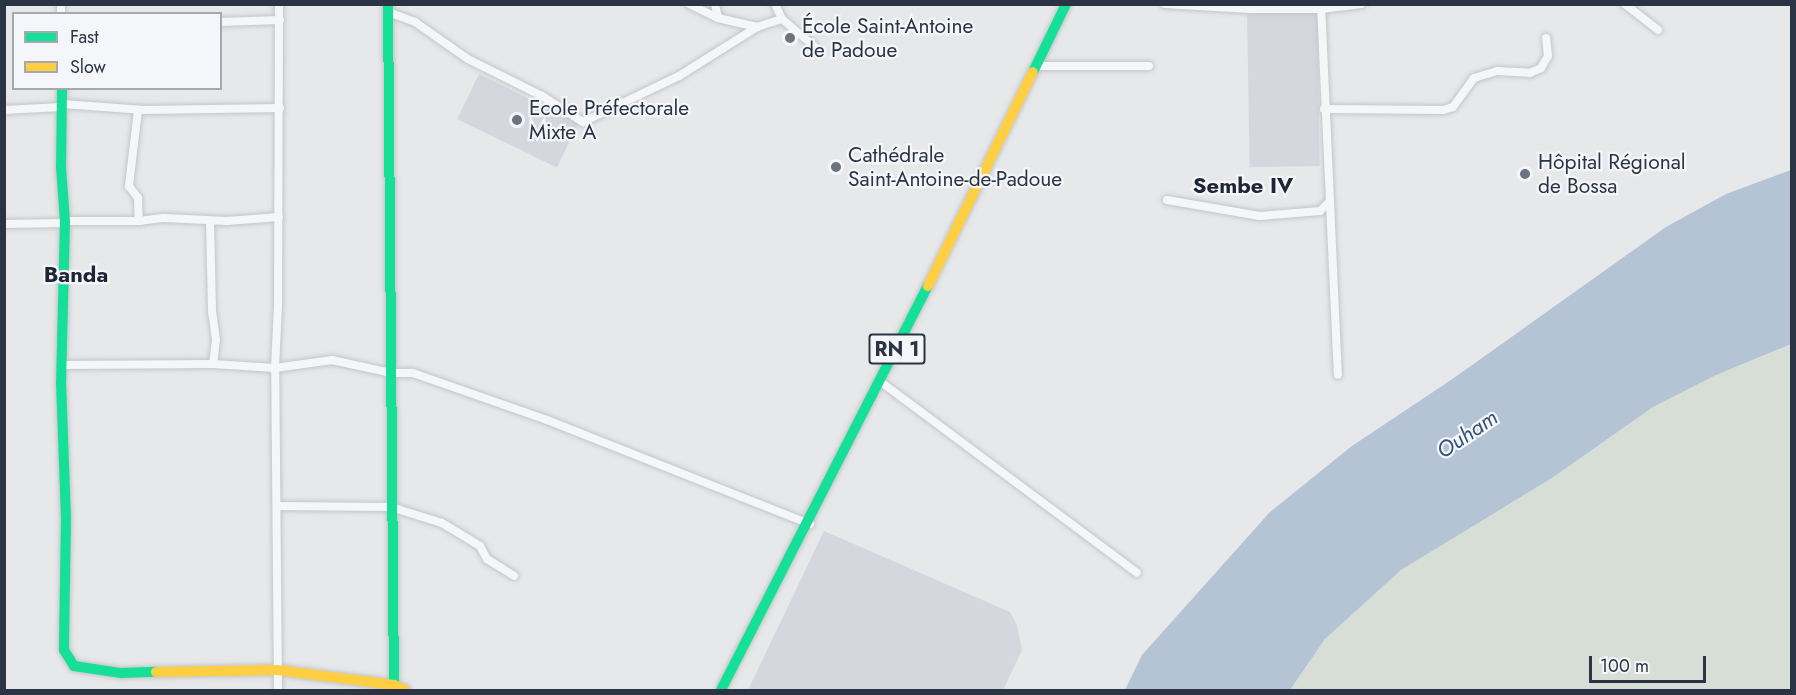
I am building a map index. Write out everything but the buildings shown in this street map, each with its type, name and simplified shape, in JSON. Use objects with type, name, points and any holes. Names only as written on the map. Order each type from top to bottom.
[{"type":"street","points":[[278,690],[275,368],[279,218],[279,4]]},
{"type":"street","points":[[689,4],[718,18],[757,27]]},
{"type":"street","points":[[715,4],[718,18]]},
{"type":"street","points":[[774,4],[782,18],[815,47]]},
{"type":"street","name":"RN 1","points":[[721,690],[810,524],[1066,4]]},
{"type":"street","points":[[1165,4],[1250,9],[1362,4]]},
{"type":"street","points":[[1625,4],[1658,30]]},
{"type":"street","points":[[1321,7],[1338,375]]},
{"type":"street","points":[[394,688],[388,8],[415,22],[468,59],[542,96],[583,122],[679,76],[757,27],[782,18]]},
{"type":"street","points":[[222,22],[280,20]]},
{"type":"street","points":[[1324,109],[1443,110],[1453,107],[1474,78],[1497,71],[1530,73],[1541,68],[1548,56],[1546,38]]},
{"type":"street","points":[[1037,66],[1149,66]]},
{"type":"street","points":[[62,90],[66,517],[64,650],[74,666],[121,674],[278,670],[405,690]]},
{"type":"street","points":[[4,110],[62,106],[138,110],[280,108]]},
{"type":"street","points":[[138,110],[129,186],[138,198],[139,221]]},
{"type":"street","points":[[1167,200],[1260,216],[1320,211],[1329,202]]},
{"type":"street","points":[[4,224],[139,221],[165,218],[210,220],[279,218]]},
{"type":"street","points":[[210,220],[212,311],[216,340],[213,364]]},
{"type":"street","points":[[63,364],[213,364],[275,368],[332,360],[391,373],[413,373],[547,420],[810,524]]},
{"type":"street","points":[[881,382],[1137,573]]},
{"type":"street","points":[[278,506],[391,507],[442,523],[480,546],[487,559],[514,576]]},
{"type":"shaded area","points":[[1317,12],[1320,166],[1250,167],[1247,13]]},
{"type":"shaded area","name":"Ecole Préfectorale Mixte A","points":[[479,74],[579,123],[557,168],[457,119]]},
{"type":"shaded area","points":[[1791,344],[1791,690],[1290,690],[1325,639],[1401,570],[1552,478],[1653,407],[1714,376]]},
{"type":"shaded area","points":[[824,531],[1010,612],[1017,625],[1022,650],[1003,690],[748,690]]},
{"type":"water","name":"Ouham","points":[[1791,170],[1791,344],[1714,376],[1653,407],[1552,478],[1401,570],[1325,639],[1290,690],[1125,690],[1142,655],[1270,512],[1352,446],[1451,380],[1666,227],[1726,194]]},
{"type":"traffic: fast","points":[[388,4],[394,690]]},
{"type":"traffic: fast","points":[[1033,72],[1066,4]]},
{"type":"traffic: fast","points":[[62,90],[61,167],[65,221],[61,382],[66,517],[64,650],[74,666],[121,673],[156,672]]},
{"type":"traffic: fast","points":[[721,690],[928,286]]},
{"type":"traffic: slow","points":[[928,286],[1033,72]]},
{"type":"traffic: slow","points":[[156,672],[277,670],[394,685],[405,690]]},
{"type":"place","name":"École Saint-Antoine de Padoue","points":[[790,38]]},
{"type":"place","name":"Ecole Préfectorale Mixte A","points":[[517,120]]},
{"type":"place","name":"Cathédrale Saint-Antoine-de-Padoue","points":[[836,167]]},
{"type":"place","name":"Hôpital Régional de Bossa","points":[[1525,174]]},
{"type":"district","name":"Sembe IV","points":[[1243,186]]},
{"type":"district","name":"Banda","points":[[76,275]]}]
